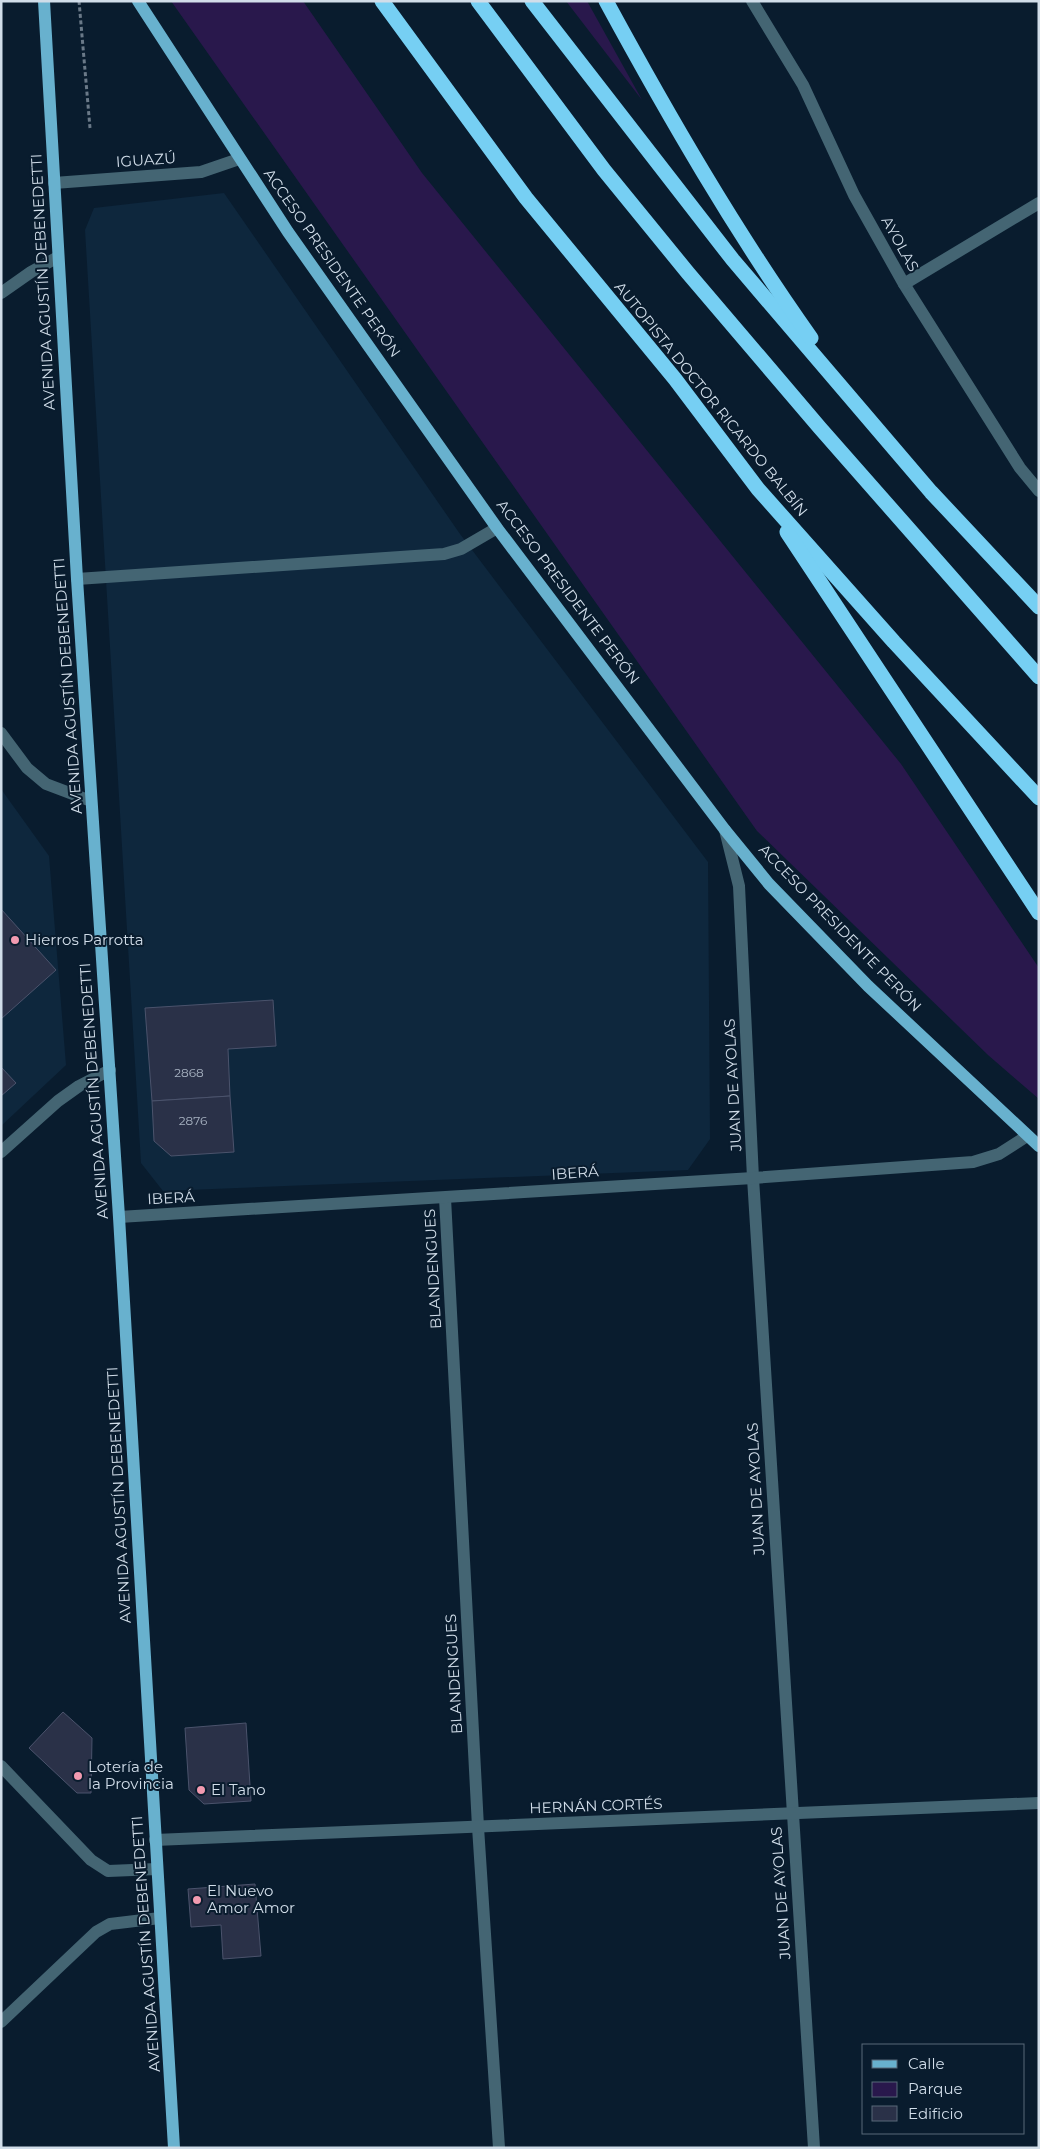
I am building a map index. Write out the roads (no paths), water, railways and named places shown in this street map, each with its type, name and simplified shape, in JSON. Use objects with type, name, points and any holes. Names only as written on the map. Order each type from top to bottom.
[{"type":"highway","name":"AUTOPISTA DOCTOR RICARDO BALBÍN","points":[[382,1],[526,198],[675,379],[758,489],[894,642],[1039,798]]},
{"type":"highway","points":[[478,1],[604,170],[688,273],[820,428],[1039,677]]},
{"type":"highway","points":[[532,1],[733,260],[931,492],[1039,607]]},
{"type":"highway","points":[[606,1],[681,138],[728,216],[775,288],[864,413]]},
{"type":"highway","points":[[758,489],[1039,914]]},
{"type":"main road","name":"AVENIDA AGUSTÍN DEBENEDETTI","points":[[44,1],[77,580],[110,1070],[174,2148]]},
{"type":"main road","name":"ACCESO PRESIDENTE PERÓN","points":[[138,1],[239,159],[497,528],[725,830],[769,884],[868,986],[1039,1146]]},
{"type":"street","name":"AYOLAS","points":[[752,1],[802,85],[854,195],[904,284],[1020,468],[1039,491]]},
{"type":"street","name":"IGUAZÚ","points":[[54,183],[201,172],[239,159]]},
{"type":"street","points":[[904,284],[1039,203]]},
{"type":"street","points":[[1,293],[31,272],[58,257]]},
{"type":"street","points":[[77,580],[444,554],[461,549],[497,528]]},
{"type":"street","points":[[1,733],[27,768],[46,784],[91,801]]},
{"type":"street","name":"JUAN DE AYOLAS","points":[[725,830],[739,886],[753,1178],[814,2148]]},
{"type":"street","points":[[1,1152],[58,1101],[78,1086],[110,1070]]},
{"type":"street","name":"IBERÁ","points":[[119,1217],[445,1198],[973,1162],[999,1154],[1027,1136]]},
{"type":"street","name":"BLANDENGUES","points":[[445,1198],[478,1827],[499,2148]]},
{"type":"street","points":[[1,1766],[91,1860],[108,1871],[157,1869]]},
{"type":"street","name":"HERNÁN CORTÉS","points":[[155,1840],[1039,1803]]},
{"type":"street","points":[[1,2022],[96,1932],[110,1924],[160,1918]]},
{"type":"place","name":"Hierros Parrotta","points":[[15,940]]},
{"type":"place","name":"Lotería de la Provincia","points":[[78,1776]]},
{"type":"place","name":"El Tano","points":[[201,1790]]},
{"type":"place","name":"El Nuevo Amor Amor","points":[[197,1900]]}]
